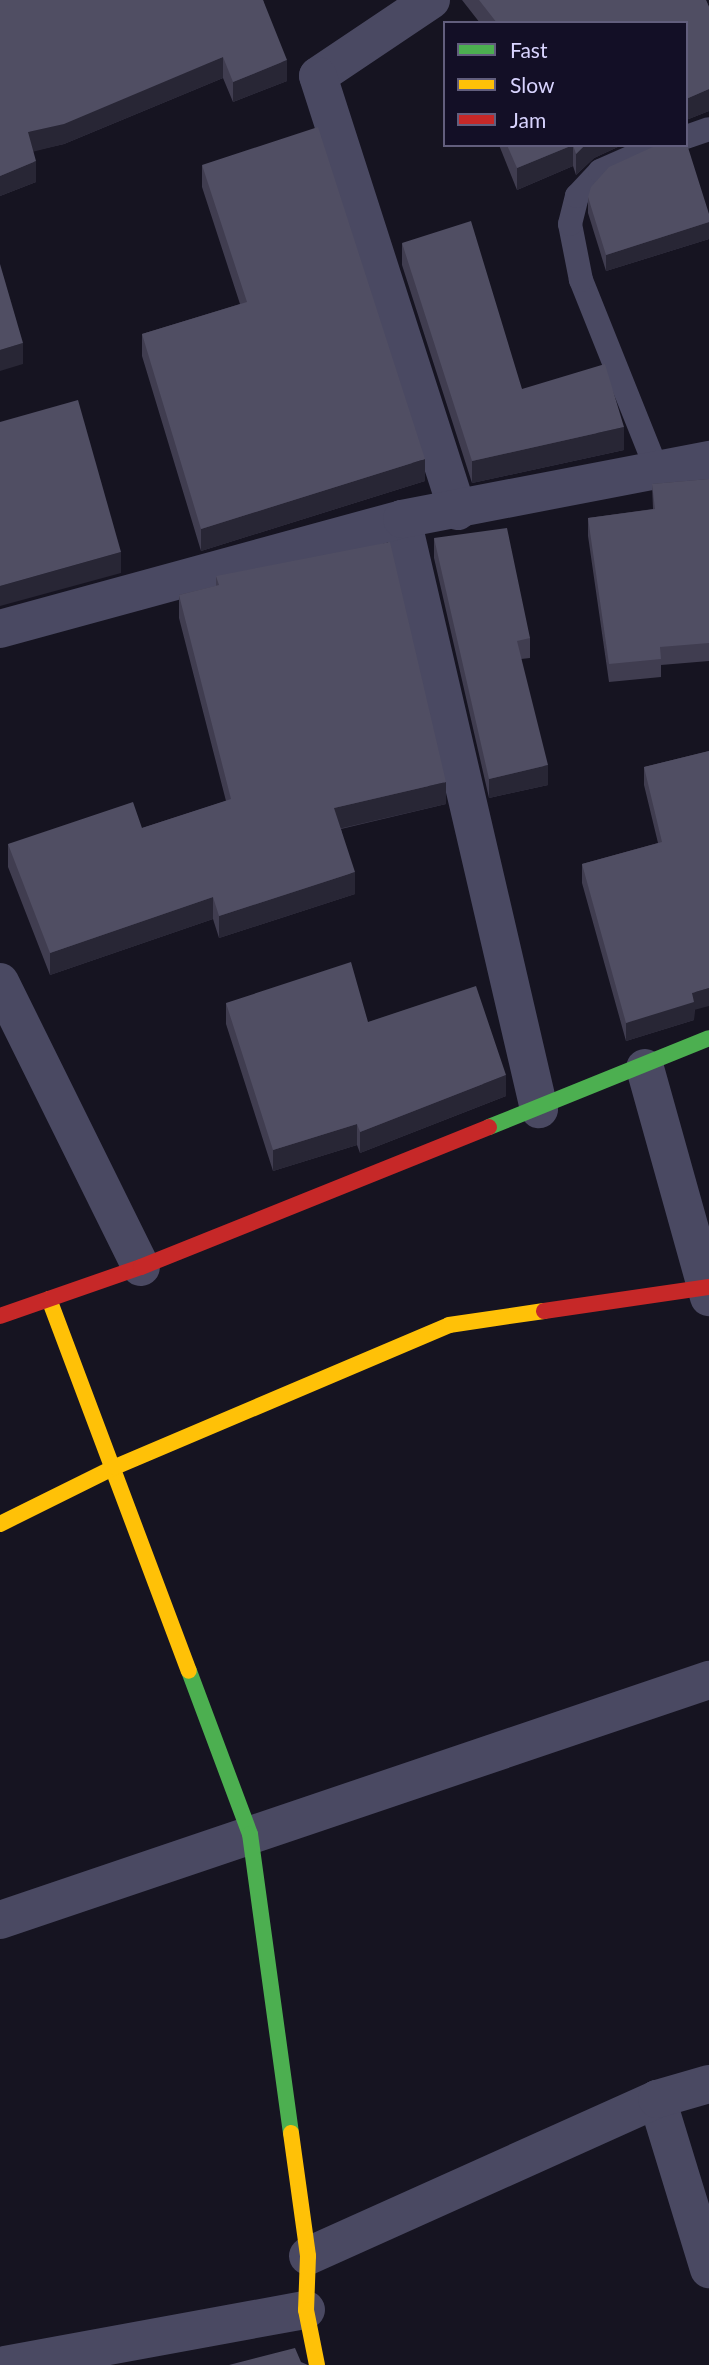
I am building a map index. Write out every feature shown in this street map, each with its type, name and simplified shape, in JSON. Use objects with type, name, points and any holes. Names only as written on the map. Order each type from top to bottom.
[{"type":"street","points":[[431,0],[318,76],[458,511]]},
{"type":"street","points":[[0,629],[402,519],[458,511],[709,460]]},
{"type":"street","points":[[402,519],[539,1110]]},
{"type":"street","points":[[0,982],[141,1268]]},
{"type":"street","points":[[0,1316],[141,1268],[645,1068],[709,1038]]},
{"type":"street","points":[[0,1524],[115,1467],[449,1325],[708,1290],[645,1068]]},
{"type":"street","points":[[49,1300],[115,1467],[250,1834],[307,2256],[306,2310],[317,2365]]},
{"type":"street","points":[[0,1920],[709,1679]]},
{"type":"street","points":[[307,2256],[657,2099],[709,2084]]},
{"type":"street","points":[[657,2099],[709,2269]]},
{"type":"street","points":[[5,2365],[306,2310]]},
{"type":"lane","points":[[688,136],[709,130]]},
{"type":"lane","points":[[654,147],[600,171],[577,196],[570,224],[581,279],[657,470]]},
{"type":"building","points":[[0,0],[263,0],[287,60],[233,82],[223,57],[64,124],[28,132],[36,161],[0,176]]},
{"type":"building","points":[[479,0],[706,0],[709,7],[709,89],[688,98],[688,21],[495,21]]},
{"type":"building","points":[[318,127],[425,459],[201,529],[142,334],[247,302],[202,165]]},
{"type":"building","points":[[508,147],[568,147],[517,168]]},
{"type":"building","points":[[574,147],[583,147],[576,154]]},
{"type":"building","points":[[653,147],[688,147],[709,214],[709,222],[606,255],[588,197],[591,187],[609,167]]},
{"type":"building","points":[[471,221],[522,389],[605,364],[624,427],[472,461],[402,243]]},
{"type":"building","points":[[0,264],[23,343],[0,350]]},
{"type":"building","points":[[78,400],[121,552],[0,586],[0,422]]},
{"type":"building","points":[[709,479],[709,643],[660,647],[661,659],[609,664],[588,518],[655,509],[652,484]]},
{"type":"building","points":[[507,528],[530,638],[517,641],[548,765],[489,779],[434,538]]},
{"type":"building","points":[[390,542],[446,782],[334,808],[355,872],[219,916],[213,897],[50,953],[8,844],[133,802],[142,828],[231,799],[179,595],[219,585],[216,576]]},
{"type":"building","points":[[709,751],[709,988],[692,993],[694,1002],[626,1023],[582,864],[662,842],[644,767]]},
{"type":"building","points":[[351,962],[368,1022],[476,986],[506,1075],[360,1132],[357,1124],[273,1150],[226,1003]]},
{"type":"building","points":[[295,2348],[301,2362],[308,2365],[229,2365]]},
{"type":"traffic: fast","points":[[489,1127],[709,1038]]},
{"type":"traffic: fast","points":[[189,1671],[250,1834],[291,2133]]},
{"type":"traffic: slow","points":[[49,1299],[189,1671]]},
{"type":"traffic: slow","points":[[0,1524],[115,1467],[449,1325],[544,1311]]},
{"type":"traffic: slow","points":[[291,2133],[308,2256],[306,2310],[317,2365]]},
{"type":"traffic: jam","points":[[0,1316],[141,1267],[489,1127]]},
{"type":"traffic: jam","points":[[544,1311],[709,1287]]}]
